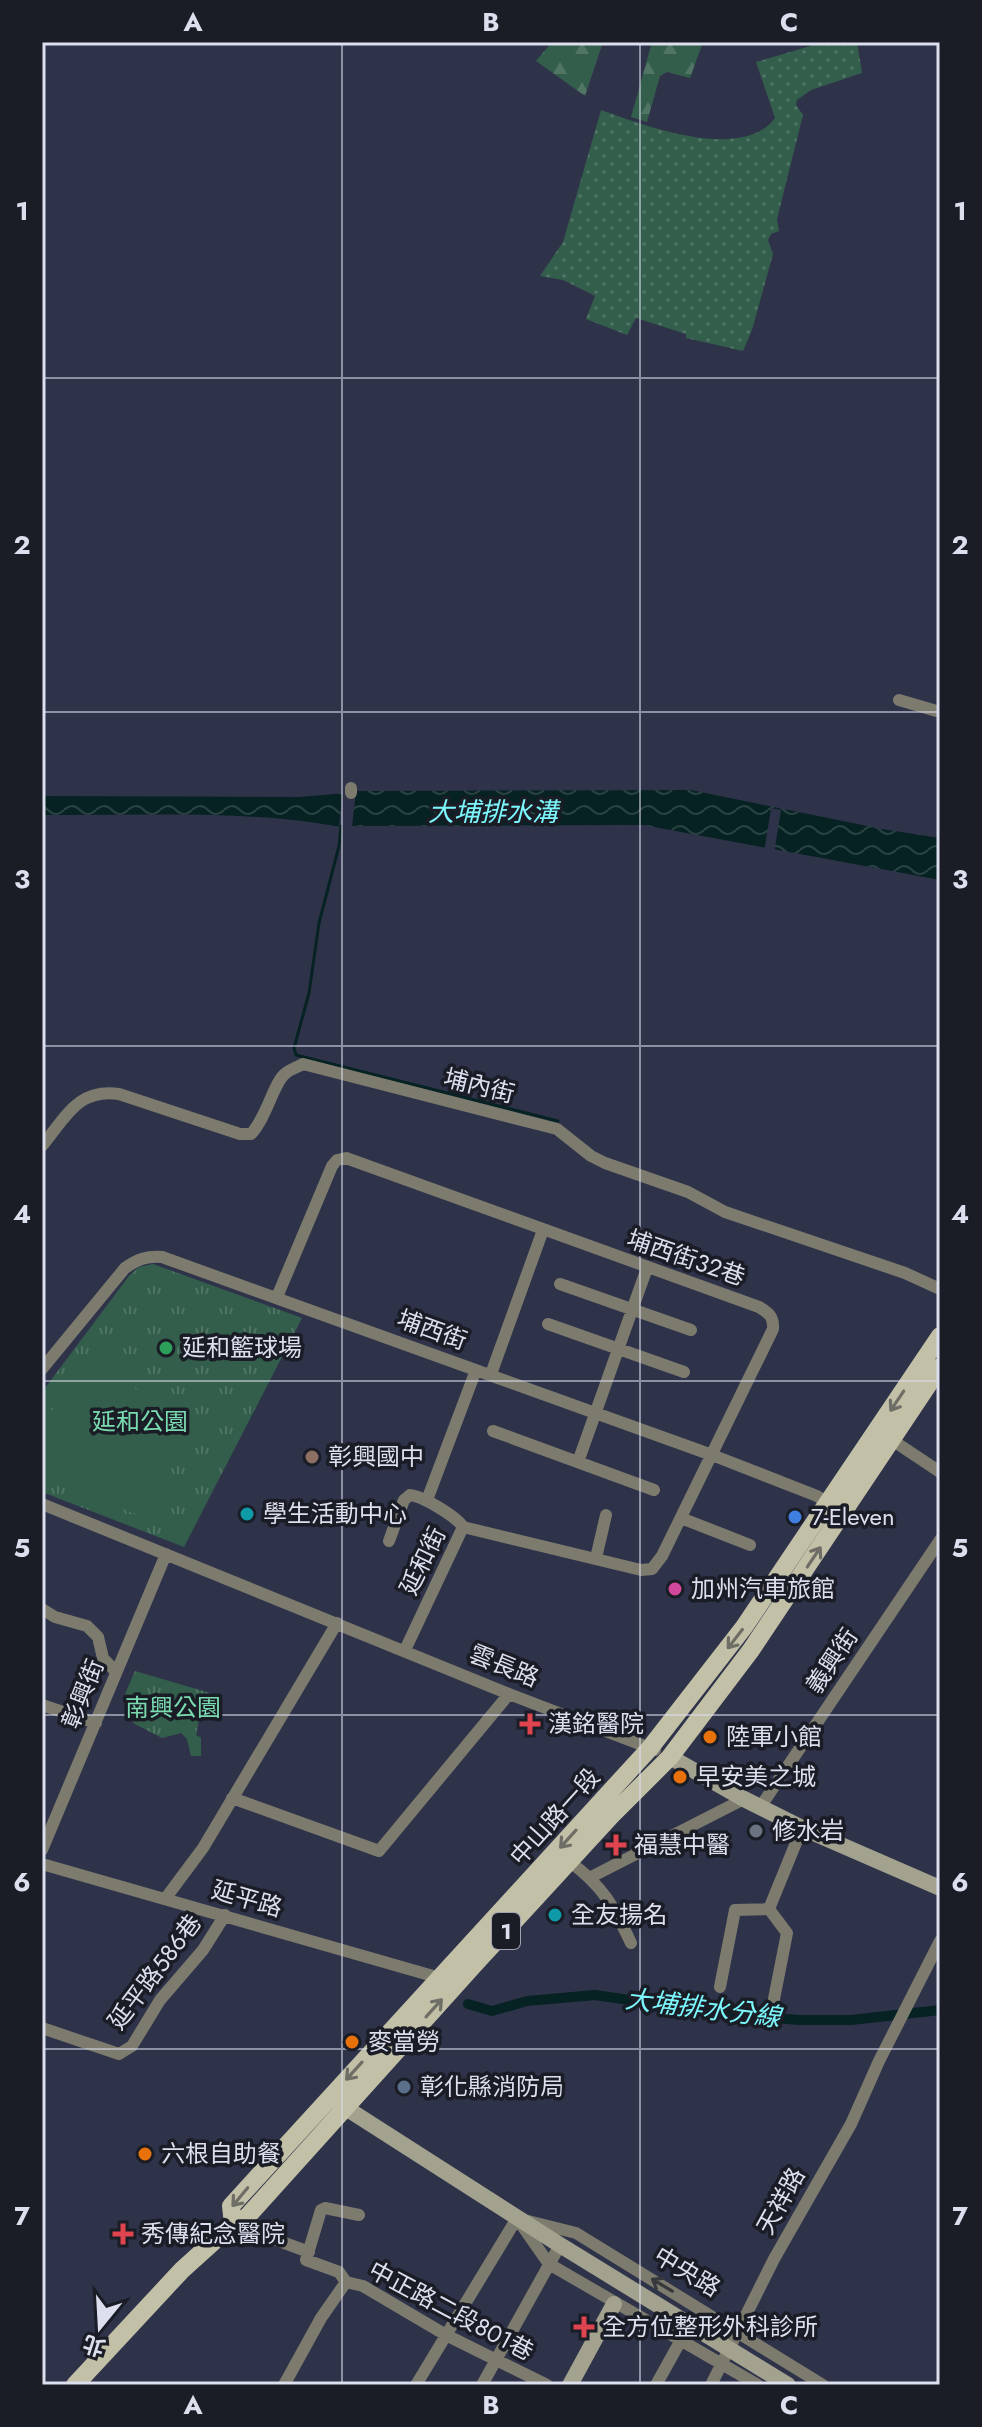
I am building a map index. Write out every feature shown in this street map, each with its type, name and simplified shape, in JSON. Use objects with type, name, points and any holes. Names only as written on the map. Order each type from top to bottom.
[{"type":"main road","name":"中山路一段","points":[[336,2102],[670,1757],[751,1650],[836,1508],[885,1435],[940,1336]]},
{"type":"main road","name":"中山路一段","points":[[885,1435],[940,1367]]},
{"type":"main road","name":"中山路一段","points":[[75,2385],[154,2299],[233,2224],[246,2218],[336,2102],[440,1978],[650,1748],[836,1508]]},
{"type":"street","points":[[899,700],[940,712]]},
{"type":"street","name":"埔內街","points":[[42,1146],[86,1096],[101,1091],[119,1094],[240,1134],[251,1134],[267,1111],[281,1078],[303,1064],[557,1129],[605,1163],[688,1192],[725,1212],[905,1273],[940,1289]]},
{"type":"street","name":"埔西街32巷","points":[[277,1297],[332,1166],[346,1158],[759,1307],[774,1320],[773,1329],[712,1455]]},
{"type":"street","points":[[491,1374],[543,1230]]},
{"type":"street","name":"埔西街","points":[[42,1369],[125,1268],[137,1259],[162,1257],[597,1412],[817,1496],[836,1508]]},
{"type":"street","points":[[578,1462],[647,1268]]},
{"type":"street","points":[[560,1284],[691,1330]]},
{"type":"street","points":[[548,1324],[684,1372]]},
{"type":"street","points":[[427,1500],[476,1370]]},
{"type":"street","points":[[493,1431],[654,1490]]},
{"type":"street","points":[[885,1435],[940,1472]]},
{"type":"street","name":"延和街","points":[[405,1650],[463,1527],[641,1570],[652,1569],[662,1556],[712,1455]]},
{"type":"street","points":[[389,1541],[404,1500],[410,1495],[427,1500],[432,1506],[457,1518],[463,1527]]},
{"type":"street","name":"雲長路","points":[[42,1504],[650,1748],[802,1828],[940,1888]]},
{"type":"street","points":[[596,1558],[606,1515]]},
{"type":"street","points":[[681,1518],[750,1545]]},
{"type":"street","name":"義興街","points":[[761,1806],[940,1540]]},
{"type":"street","name":"彰興街","points":[[42,1850],[166,1554]]},
{"type":"street","points":[[42,1609],[55,1617],[87,1626],[98,1637],[103,1658],[116,1672]]},
{"type":"street","points":[[165,1899],[203,1848],[337,1623]]},
{"type":"street","points":[[232,1798],[379,1851],[509,1694]]},
{"type":"street","points":[[42,1705],[96,1723]]},
{"type":"street","points":[[591,1877],[744,1799]]},
{"type":"street","points":[[769,1909],[802,1828]]},
{"type":"street","points":[[570,1862],[591,1877],[613,1906],[631,1943]]},
{"type":"street","name":"延平路","points":[[42,1864],[440,1978]]},
{"type":"street","points":[[720,1987],[735,1910],[769,1909]]},
{"type":"street","points":[[769,1909],[787,1933],[774,1999]]},
{"type":"street","name":"延平路586巷","points":[[42,2028],[119,2054],[132,2046],[160,2000],[203,1950],[225,1915]]},
{"type":"street","name":"天祥路","points":[[711,2385],[774,2259],[851,2124],[940,1941]]},
{"type":"street","name":"中央路","points":[[336,2102],[788,2385]]},
{"type":"street","points":[[346,2282],[339,2272],[308,2262],[309,2252],[321,2210],[325,2208],[359,2215]]},
{"type":"street","points":[[416,2385],[517,2218]]},
{"type":"street","name":"中央路","points":[[517,2218],[576,2233],[823,2385]]},
{"type":"street","name":"中央路","points":[[517,2218],[549,2264],[758,2385]]},
{"type":"street","points":[[233,2224],[309,2252]]},
{"type":"street","points":[[482,2385],[560,2245]]},
{"type":"street","name":"中正路二段801巷","points":[[284,2385],[313,2332],[346,2282],[363,2286],[446,2335],[547,2385]]},
{"type":"street","points":[[570,2385],[614,2304]]},
{"type":"street","points":[[656,2385],[681,2340]]},
{"type":"green space","points":[[552,42],[603,42],[585,96],[536,61]]},
{"type":"green space","points":[[652,42],[703,42],[690,78],[667,72],[660,76],[647,122],[631,117]]},
{"type":"green space","points":[[824,42],[857,42],[862,73],[811,90],[797,100],[796,105],[803,115],[777,219],[779,231],[771,234],[768,240],[773,254],[743,351],[686,338],[686,334],[636,318],[627,335],[586,319],[595,296],[563,280],[540,276],[563,242],[601,110],[666,131],[717,139],[740,138],[760,131],[775,118],[756,62]]},
{"type":"green space","name":"延和公園","points":[[153,1264],[302,1318],[184,1547],[42,1492],[42,1392],[129,1276],[139,1267]]},
{"type":"green space","name":"延和籃球場","points":[[164,1326],[184,1334],[168,1369],[149,1361]]},
{"type":"green space","points":[[95,1360],[114,1369],[131,1384],[157,1426],[164,1450],[165,1474],[160,1495],[148,1512],[132,1513],[42,1472],[41,1442],[45,1425],[72,1381]]},
{"type":"green space","name":"南興公園","points":[[135,1671],[210,1693],[206,1711],[200,1715],[196,1735],[201,1738],[201,1756],[191,1756],[187,1739],[181,1733],[162,1738],[133,1723],[143,1703],[125,1694]]},
{"type":"water","name":"大埔排水溝","points":[[691,790],[940,838],[940,880],[643,825],[352,826],[356,791]]},
{"type":"water","points":[[346,793],[341,827],[229,816],[42,815],[42,796],[299,797]]},
{"type":"pier","points":[[343,791],[350,792],[347,829],[339,828]]},
{"type":"pier","points":[[771,808],[781,810],[774,854],[764,853]]},
{"type":"waterway","points":[[341,826],[339,846],[319,923],[309,993],[294,1048],[296,1055],[558,1121]]},
{"type":"waterway","name":"大埔排水分線","points":[[468,2004],[492,2011],[527,2001],[595,1995],[739,2016],[801,2020],[851,2020],[940,2010]]},
{"type":"place","name":"延和籃球場","points":[[166,1348]]},
{"type":"place","name":"彰興國中","points":[[312,1457]]},
{"type":"place","name":"學生活動中心","points":[[247,1514]]},
{"type":"place","name":"7-Eleven","points":[[795,1517]]},
{"type":"place","name":"加州汽車旅館","points":[[675,1589]]},
{"type":"place","name":"漢銘醫院","points":[[530,1724]]},
{"type":"place","name":"陸軍小館","points":[[710,1737]]},
{"type":"place","name":"早安美之城","points":[[680,1777]]},
{"type":"place","name":"修水岩","points":[[756,1831]]},
{"type":"place","name":"福慧中醫","points":[[616,1845]]},
{"type":"place","name":"全友揚名","points":[[555,1915]]},
{"type":"place","name":"麥當勞","points":[[352,2042]]},
{"type":"place","name":"彰化縣消防局","points":[[404,2087]]},
{"type":"place","name":"六根自助餐","points":[[145,2154]]},
{"type":"place","name":"秀傳紀念醫院","points":[[123,2234]]},
{"type":"place","name":"全方位整形外科診所","points":[[584,2327]]}]
